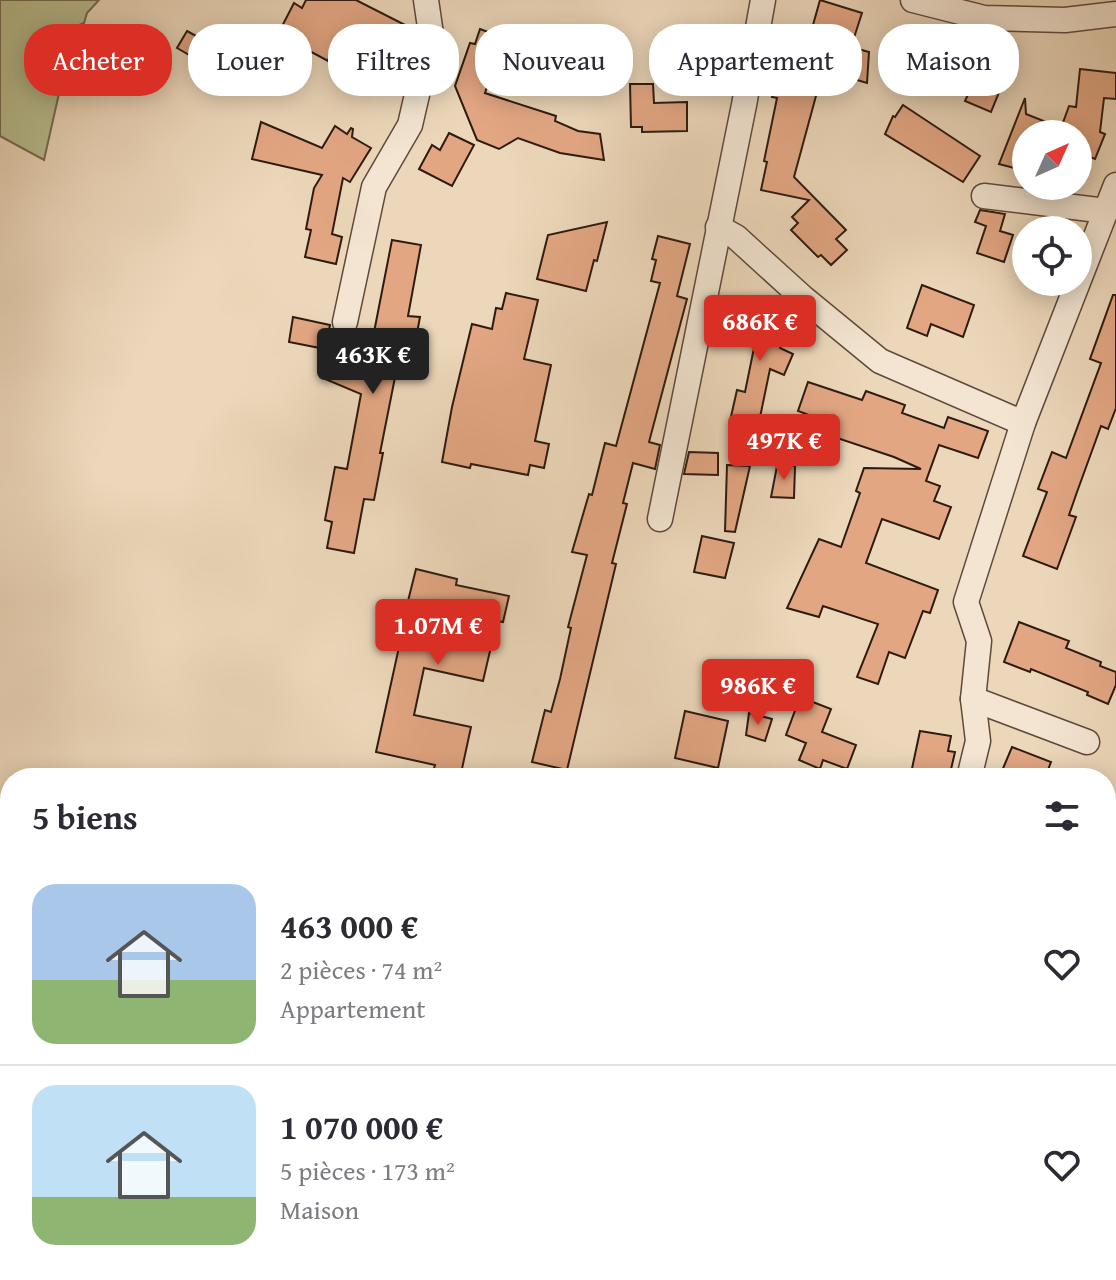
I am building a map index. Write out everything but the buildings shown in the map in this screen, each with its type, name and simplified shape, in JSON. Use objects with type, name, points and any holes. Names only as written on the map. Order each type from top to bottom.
[{"type":"street","points":[[345,322],[374,187],[410,125],[431,34],[426,0]]},
{"type":"street","points":[[660,519],[763,0]]},
{"type":"street","points":[[913,0],[984,18],[1065,20],[1116,14]]},
{"type":"street","points":[[971,768],[978,741],[973,699],[979,641],[966,602],[1023,423],[1116,185]]},
{"type":"street","points":[[984,196],[1106,211]]},
{"type":"street","points":[[718,227],[736,237],[880,361],[1023,423]]},
{"type":"street","points":[[973,699],[1087,742]]},
{"type":"green space","points":[[0,0],[99,0],[82,24],[24,24],[24,96],[58,96],[44,160],[0,136]]}]
